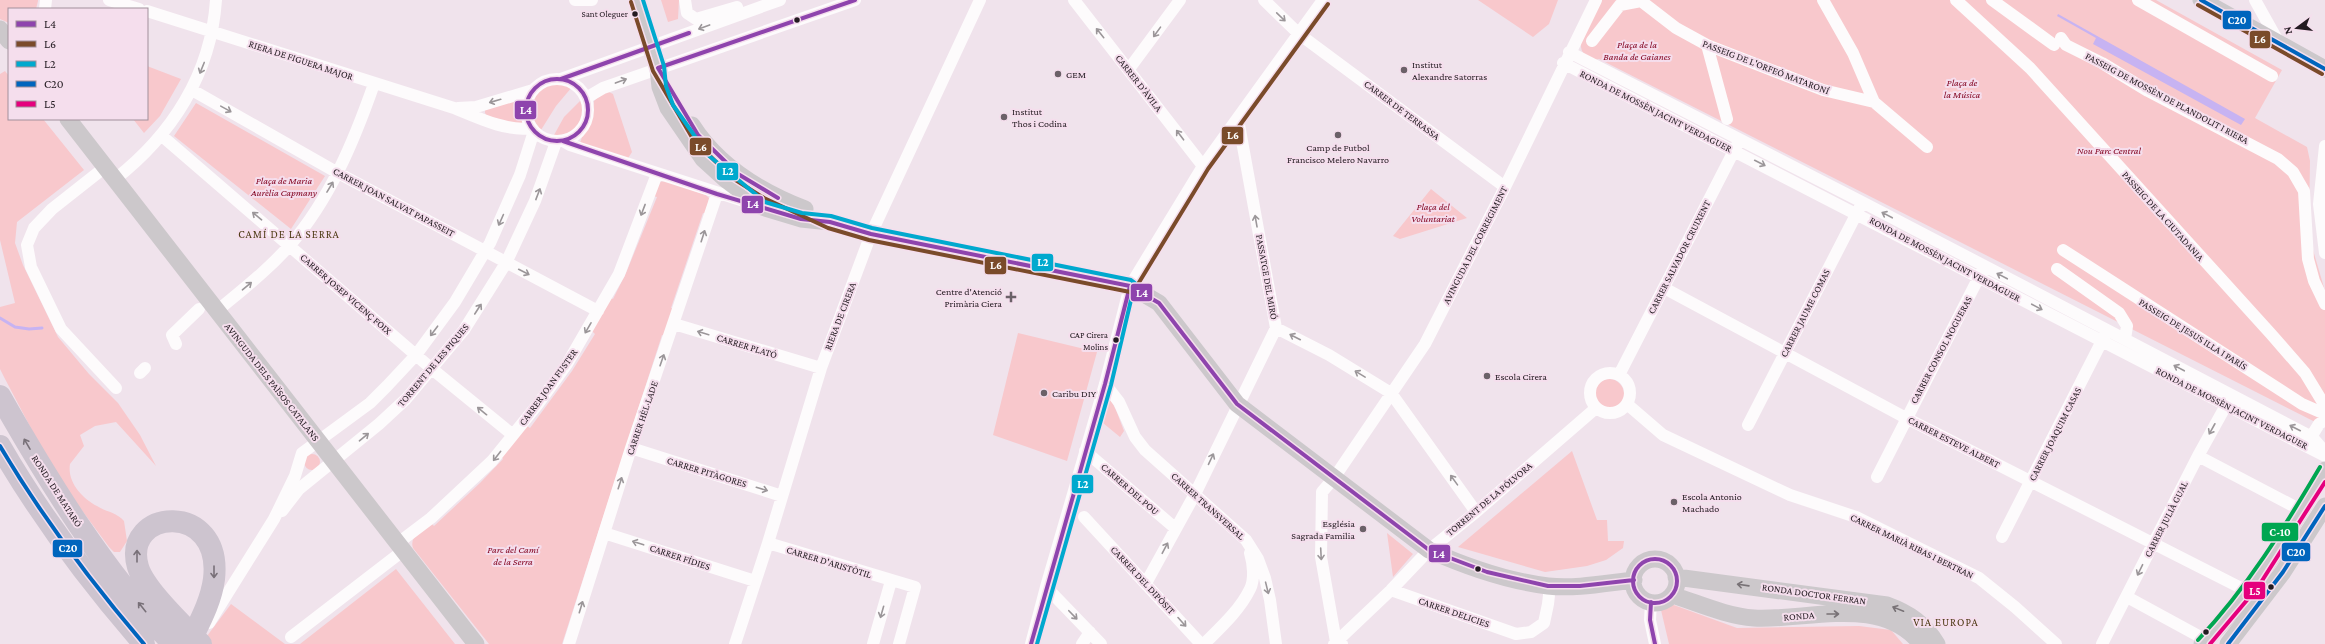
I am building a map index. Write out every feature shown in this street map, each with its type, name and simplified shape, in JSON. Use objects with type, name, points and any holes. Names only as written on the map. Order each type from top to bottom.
[{"type":"highway","name":"RONDA DE MATARÓ","points":[[0,396],[59,497],[83,532],[173,635]]},
{"type":"highway","points":[[0,446],[59,539],[111,606],[144,644]]},
{"type":"highway","points":[[189,644],[210,595],[214,579],[214,563],[207,542],[196,529],[185,522],[168,521],[152,527],[143,536],[138,547],[136,559],[140,572],[173,635],[201,644]]},
{"type":"street","points":[[109,0],[136,8]]},
{"type":"street","points":[[116,388],[60,329],[31,266],[27,245],[34,228],[52,209],[109,174],[143,156],[162,136],[192,90],[207,54],[216,0]]},
{"type":"street","points":[[575,0],[592,0]]},
{"type":"street","points":[[637,0],[658,68],[660,87],[668,108],[699,154],[725,180],[762,207]]},
{"type":"street","points":[[685,0],[687,13],[696,19],[761,0]]},
{"type":"street","points":[[561,79],[780,0]]},
{"type":"street","points":[[586,98],[603,88],[855,0]]},
{"type":"street","name":"RIERA DE CIRERA","points":[[735,644],[768,543],[821,368],[871,234],[980,0]]},
{"type":"street","name":"CARRER D'ÀVILA","points":[[1074,0],[1203,166]]},
{"type":"street","points":[[1129,69],[1180,0]]},
{"type":"street","name":"CARRER DE TERRASSA","points":[[1264,0],[1299,34],[1505,187]]},
{"type":"street","points":[[1031,644],[1105,384],[1130,286],[1203,166],[1323,0]]},
{"type":"street","name":"AVINGUDA DEL CORREGIMENT","points":[[1337,644],[1321,557],[1322,492],[1334,478],[1425,344],[1505,187],[1563,63],[1596,0]]},
{"type":"street","points":[[1823,0],[1853,53],[1874,102],[1927,147]]},
{"type":"street","name":"PASSEIG DE LA CIUTADANIA","points":[[1956,0],[2030,68],[2271,334],[2305,373],[2325,406]]},
{"type":"street","name":"PASSEIG DE MOSSÈN DE PLANDOLIT I RIERA","points":[[1992,0],[2058,42],[2102,63],[2148,90],[2278,159],[2293,172],[2304,191],[2308,259],[2314,281],[2325,304]]},
{"type":"street","points":[[2138,0],[2272,76]]},
{"type":"street","points":[[2201,0],[2325,69]]},
{"type":"street","points":[[2255,0],[2279,44]]},
{"type":"street","name":"PASSEIG DE L'ORFEÓ MATARONÍ","points":[[1592,41],[1620,3],[1642,1],[1676,28],[1707,45],[1823,90],[1874,102]]},
{"type":"street","name":"RIERA DE FIGUERA MAJOR","points":[[148,12],[212,31],[512,128],[533,130]]},
{"type":"street","points":[[0,28],[8,40]]},
{"type":"street","points":[[1707,45],[1727,119]]},
{"type":"street","name":"RONDA DE MOSSÈN JACINT VERDAGUER","points":[[1569,52],[1857,213],[2108,330],[2228,400]]},
{"type":"street","name":"RONDA DE MOSSÈN JACINT VERDAGUER","points":[[1563,63],[1862,202],[2102,341],[2228,400],[2309,442],[2325,452]]},
{"type":"street","points":[[658,68],[698,135],[718,157],[738,174],[767,193],[812,212],[830,222]]},
{"type":"street","points":[[454,108],[476,107],[533,90],[541,83],[551,79],[561,79],[571,82],[580,89],[586,98],[588,108],[587,120],[578,133],[560,141]]},
{"type":"street","points":[[217,311],[255,280],[290,245],[316,209],[338,173],[359,128],[374,84]]},
{"type":"street","name":"CARRER JOAN SALVAT PAPASSEIT","points":[[192,90],[338,173],[506,263],[598,310]]},
{"type":"street","points":[[533,90],[526,106],[526,115],[533,130],[544,139],[560,141],[570,146],[717,194],[801,218],[830,222],[871,234],[1130,286],[1159,303],[1237,404],[1429,550],[1461,564],[1491,574],[1550,586],[1588,585],[1634,580]]},
{"type":"street","name":"PASSATGE DEL MIRÓ","points":[[1238,119],[1276,328],[1329,355],[1391,392]]},
{"type":"street","name":"AVINGUDA DELS PAÏSOS CATALANS","points":[[69,120],[109,174],[401,546],[476,644]]},
{"type":"street","name":"TORRENT DE LES PIQUES","points":[[196,644],[274,519],[278,506],[293,480],[302,452],[370,403],[416,355],[455,302],[486,252],[513,193],[533,130]]},
{"type":"street","name":"CARRER JOSEP VICENÇ FOIX","points":[[162,136],[290,245],[432,370],[512,435]]},
{"type":"street","name":"TORRENT DE LES PIQUES","points":[[274,519],[284,510],[299,489],[392,413],[432,370],[470,321],[506,263],[535,201],[560,141]]},
{"type":"street","name":"CARRER SALVADOR CRUIXENT","points":[[1619,375],[1737,145]]},
{"type":"street","points":[[2325,146],[2319,204],[2325,253]]},
{"type":"street","name":"CARRER JOAN FUSTER","points":[[291,637],[401,546],[469,485],[492,461],[567,364],[619,274],[657,174]]},
{"type":"street","name":"CARRER HÈL·LADE","points":[[570,644],[631,448],[717,194]]},
{"type":"street","name":"CARRER JAUME COMAS","points":[[1748,425],[1862,202]]},
{"type":"street","name":"PASSEIG DE JESUS ILLA I PARÍS","points":[[2063,250],[2302,404],[2323,420]]},
{"type":"street","points":[[2057,268],[2119,313],[2127,326],[2125,339]]},
{"type":"street","name":"CARRER CONSOL NOGUERAS","points":[[1877,477],[1982,272]]},
{"type":"street","name":"CARRER ESTEVE ALBERT","points":[[1664,288],[1784,354],[1906,418],[2154,542],[2247,591]]},
{"type":"street","points":[[176,344],[172,335],[199,309]]},
{"type":"street","name":"CARRER PLATÓ","points":[[674,324],[821,368]]},
{"type":"street","points":[[1146,583],[1195,494],[1237,404],[1276,328]]},
{"type":"street","name":"CARRER JOAQUIM CASAS","points":[[2002,537],[2108,330]]},
{"type":"street","points":[[1605,374],[1619,375],[1628,385],[1630,398],[1627,404],[1623,409],[1612,414],[1606,414],[1596,408],[1590,395],[1594,382],[1605,374]]},
{"type":"street","name":"CARRER TRANSVERSAL","points":[[1105,384],[1119,402],[1135,437],[1145,450],[1246,540],[1258,559],[1265,578],[1276,644]]},
{"type":"street","points":[[1391,392],[1476,512]]},
{"type":"street","name":"CARRER JULIÀ GUAL","points":[[2102,644],[2228,400]]},
{"type":"street","name":"CARRER MARIÀ RIBAS I BERTRAN","points":[[1627,404],[1663,435],[1790,496],[1856,517],[1979,578],[2016,607],[2056,644]]},
{"type":"street","name":"TORRENT DE LA PÓLVORA","points":[[1337,644],[1429,550],[1476,512],[1596,408]]},
{"type":"street","points":[[2309,442],[2323,420]]},
{"type":"street","name":"RONDA DE MOSSÈN JACINT VERDAGUER","points":[[2309,442],[2325,456]]},
{"type":"street","name":"CARRER PITÀGORES","points":[[631,448],[782,496]]},
{"type":"street","name":"CARRER DEL POU","points":[[1085,450],[1175,528]]},
{"type":"street","points":[[2198,456],[2301,510]]},
{"type":"street","points":[[298,463],[301,471],[305,475],[315,476]]},
{"type":"street","points":[[2127,597],[2204,642],[2247,591],[2301,510],[2325,470]]},
{"type":"street","points":[[2228,644],[2280,577],[2325,506]]},
{"type":"street","name":"CARRER DEL DIPÒSIT","points":[[1084,518],[1146,583],[1201,644]]},
{"type":"street","name":"CARRER FÍDIES","points":[[604,533],[755,581]]},
{"type":"street","points":[[1204,644],[1251,589],[1253,574],[1246,540]]},
{"type":"street","name":"CARRER D'ARISTÒTIL","points":[[768,543],[915,587],[899,644]]},
{"type":"street","points":[[1650,559],[1666,562],[1672,566],[1676,577],[1676,586],[1672,595],[1664,600],[1651,602],[1642,598],[1636,591],[1634,580],[1638,567],[1650,559]]},
{"type":"street","name":"RONDA DOCTOR FERRAN","points":[[1676,577],[1887,605],[1913,616],[1923,625],[1937,644]]},
{"type":"street","points":[[873,644],[891,580]]},
{"type":"street","name":"CARRER DELICIES","points":[[1391,590],[1516,634],[1531,632],[1544,623],[1550,586]]},
{"type":"street","points":[[1046,587],[1101,644]]},
{"type":"street","name":"RONDA","points":[[1672,595],[1729,614],[1752,618],[1830,614],[1881,616],[1905,628],[1921,644]]},
{"type":"street","points":[[1651,602],[1650,620],[1655,644]]},
{"type":"street","points":[[1082,644],[1090,632]]},
{"type":"green space","points":[[0,0],[38,0],[36,8],[8,8],[8,23],[0,19]]},
{"type":"green space","points":[[661,0],[679,0],[678,19],[668,22]]},
{"type":"green space","points":[[1478,0],[1558,0],[1549,24],[1533,37]]},
{"type":"green space","name":"Nou Parc Central","points":[[1602,0],[2156,0],[2282,70],[2255,118],[2307,147],[2310,161],[2309,221],[2313,250],[2325,291],[2325,427],[1599,59],[1594,60],[1588,57],[1581,49],[1581,42]]},
{"type":"green space","points":[[148,66],[181,79],[160,116],[144,133],[134,120],[148,120]]},
{"type":"green space","points":[[5,71],[8,75],[8,120],[44,120],[84,170],[17,222],[15,243],[23,265],[58,337],[89,374],[118,403],[140,435],[156,466],[116,422],[95,426],[80,435],[84,446],[70,464],[73,483],[81,494],[91,503],[118,516],[124,521],[127,541],[120,552],[114,552],[109,547],[75,501],[44,453],[0,369],[0,307],[15,303],[0,240],[0,74]]},
{"type":"green space","points":[[554,83],[572,87],[556,106],[541,130],[533,116],[532,102],[540,90]]},
{"type":"green space","points":[[605,90],[613,94],[632,152],[627,160],[580,143],[591,120],[594,101]]},
{"type":"green space","points":[[521,99],[523,122],[520,125],[487,116],[485,113],[485,110]]},
{"type":"green space","points":[[582,99],[583,113],[578,125],[568,133],[554,135],[564,117]]},
{"type":"green space","name":"Plaça de Maria Aurèlia Capmany","points":[[196,103],[325,176],[291,229],[174,136]]},
{"type":"green space","name":"Parc del Camí de la Serra","points":[[665,181],[706,195],[709,198],[706,214],[703,213],[671,308],[675,309],[666,336],[662,335],[562,644],[489,644],[413,548],[413,540],[417,534],[431,523],[434,526],[503,459],[501,456],[527,426],[530,428],[572,371],[595,334],[592,331],[611,298],[613,299],[626,273],[657,197],[653,196],[659,182]]},
{"type":"green space","name":"Plaça del Voluntariat","points":[[1431,189],[1467,218],[1400,239],[1393,236]]},
{"type":"green space","name":"Caribu DIY","points":[[1018,333],[1097,352],[1067,461],[993,435]]},
{"type":"green space","points":[[1609,379],[1620,383],[1624,394],[1620,405],[1609,409],[1598,405],[1594,394],[1598,383]]},
{"type":"green space","points":[[1110,398],[1124,431],[1120,437],[1103,423]]},
{"type":"green space","points":[[1572,451],[1597,520],[1607,520],[1608,541],[1624,541],[1623,548],[1606,560],[1587,566],[1545,572],[1458,547]]},
{"type":"green space","points":[[312,454],[319,459],[320,462],[315,469],[312,470],[305,465],[304,462],[309,455]]},
{"type":"green space","points":[[1387,533],[1413,554],[1393,577]]},
{"type":"green space","points":[[396,569],[455,644],[300,644]]},
{"type":"green space","points":[[231,604],[285,644],[208,644],[204,640]]},
{"type":"green space","points":[[1671,604],[1737,628],[1859,626],[1891,630],[1903,644],[1669,644],[1661,610]]},
{"type":"shaded area","points":[[2058,14],[2245,119],[2241,125],[2093,44],[2096,38],[2057,16]]},
{"type":"waterway","points":[[0,318],[15,327],[29,329],[42,328]]},
{"type":"transit line","name":"L2","points":[[643,0],[664,66],[666,86],[673,105],[708,155],[765,202],[802,213],[831,216],[872,228],[1131,280],[1135,283],[1111,385],[1037,644]]},
{"type":"transit line","name":"L4","points":[[778,198],[738,174],[698,135],[658,68],[855,0]]},
{"type":"transit line","name":"C20","points":[[2201,0],[2325,69]]},
{"type":"transit line","name":"L6","points":[[631,2],[653,71],[693,139],[734,179],[764,198],[828,228],[869,240],[1130,292],[1135,289],[1208,169],[1328,4]]},
{"type":"transit line","name":"L6","points":[[2198,5],[2322,74]]},
{"type":"transit line","name":"L4","points":[[561,79],[689,33]]},
{"type":"transit line","name":"L4","points":[[557,79],[569,81],[579,88],[586,98],[588,110],[586,122],[579,132],[569,139],[557,141],[545,139],[535,132],[528,122],[526,110],[528,98],[535,88],[545,81],[557,79]]},
{"type":"transit line","name":"L4","points":[[563,141],[717,194],[801,219],[830,222],[871,234],[1130,286],[1159,303],[1237,404],[1429,550],[1487,572],[1548,586],[1580,586],[1634,580]]},
{"type":"transit line","name":"L4","points":[[1031,644],[1105,384],[1130,286]]},
{"type":"transit line","name":"C20","points":[[0,446],[50,524],[86,573],[144,644]]},
{"type":"transit line","name":"C-10","points":[[2198,640],[2233,600],[2264,557],[2320,467]]},
{"type":"transit line","name":"L5","points":[[2210,644],[2258,587],[2325,482]]},
{"type":"transit line","name":"C20","points":[[2228,644],[2283,572],[2325,506]]},
{"type":"transit line","name":"L4","points":[[1655,559],[1667,563],[1673,569],[1677,581],[1673,593],[1667,599],[1655,603],[1643,599],[1637,593],[1633,581],[1637,569],[1643,563],[1655,559]]},
{"type":"transit line","name":"L4","points":[[1651,602],[1650,620],[1655,644]]},
{"type":"place","name":"Sant Oleguer","points":[[635,14]]},
{"type":"place","name":"Institut Alexandre Satorras","points":[[1404,70]]},
{"type":"place","name":"GEM","points":[[1058,74]]},
{"type":"place","name":"Institut Thos i Codina","points":[[1004,117]]},
{"type":"place","name":"Camp de Futbol Francisco Melero Navarro","points":[[1338,135]]},
{"type":"place","name":"Centre d'Atenció Primària Ciera","points":[[1011,297]]},
{"type":"place","name":"CAP Cirera Molins","points":[[1116,340]]},
{"type":"place","name":"Escola Cirera","points":[[1487,376]]},
{"type":"place","name":"Caribu DIY","points":[[1044,393]]},
{"type":"place","name":"Escola Antonio Machado","points":[[1674,502]]},
{"type":"place","name":"Església Sagrada Familia","points":[[1363,529]]},
{"type":"district","name":"CAMÍ DE LA SERRA","points":[[289,234]]},
{"type":"district","name":"VIA EUROPA","points":[[1946,622]]},
{"type":"park label","name":"Plaça de la Banda de Gaianes","points":[[1637,50]]},
{"type":"park label","name":"Plaça de la Música","points":[[1962,88]]}]
